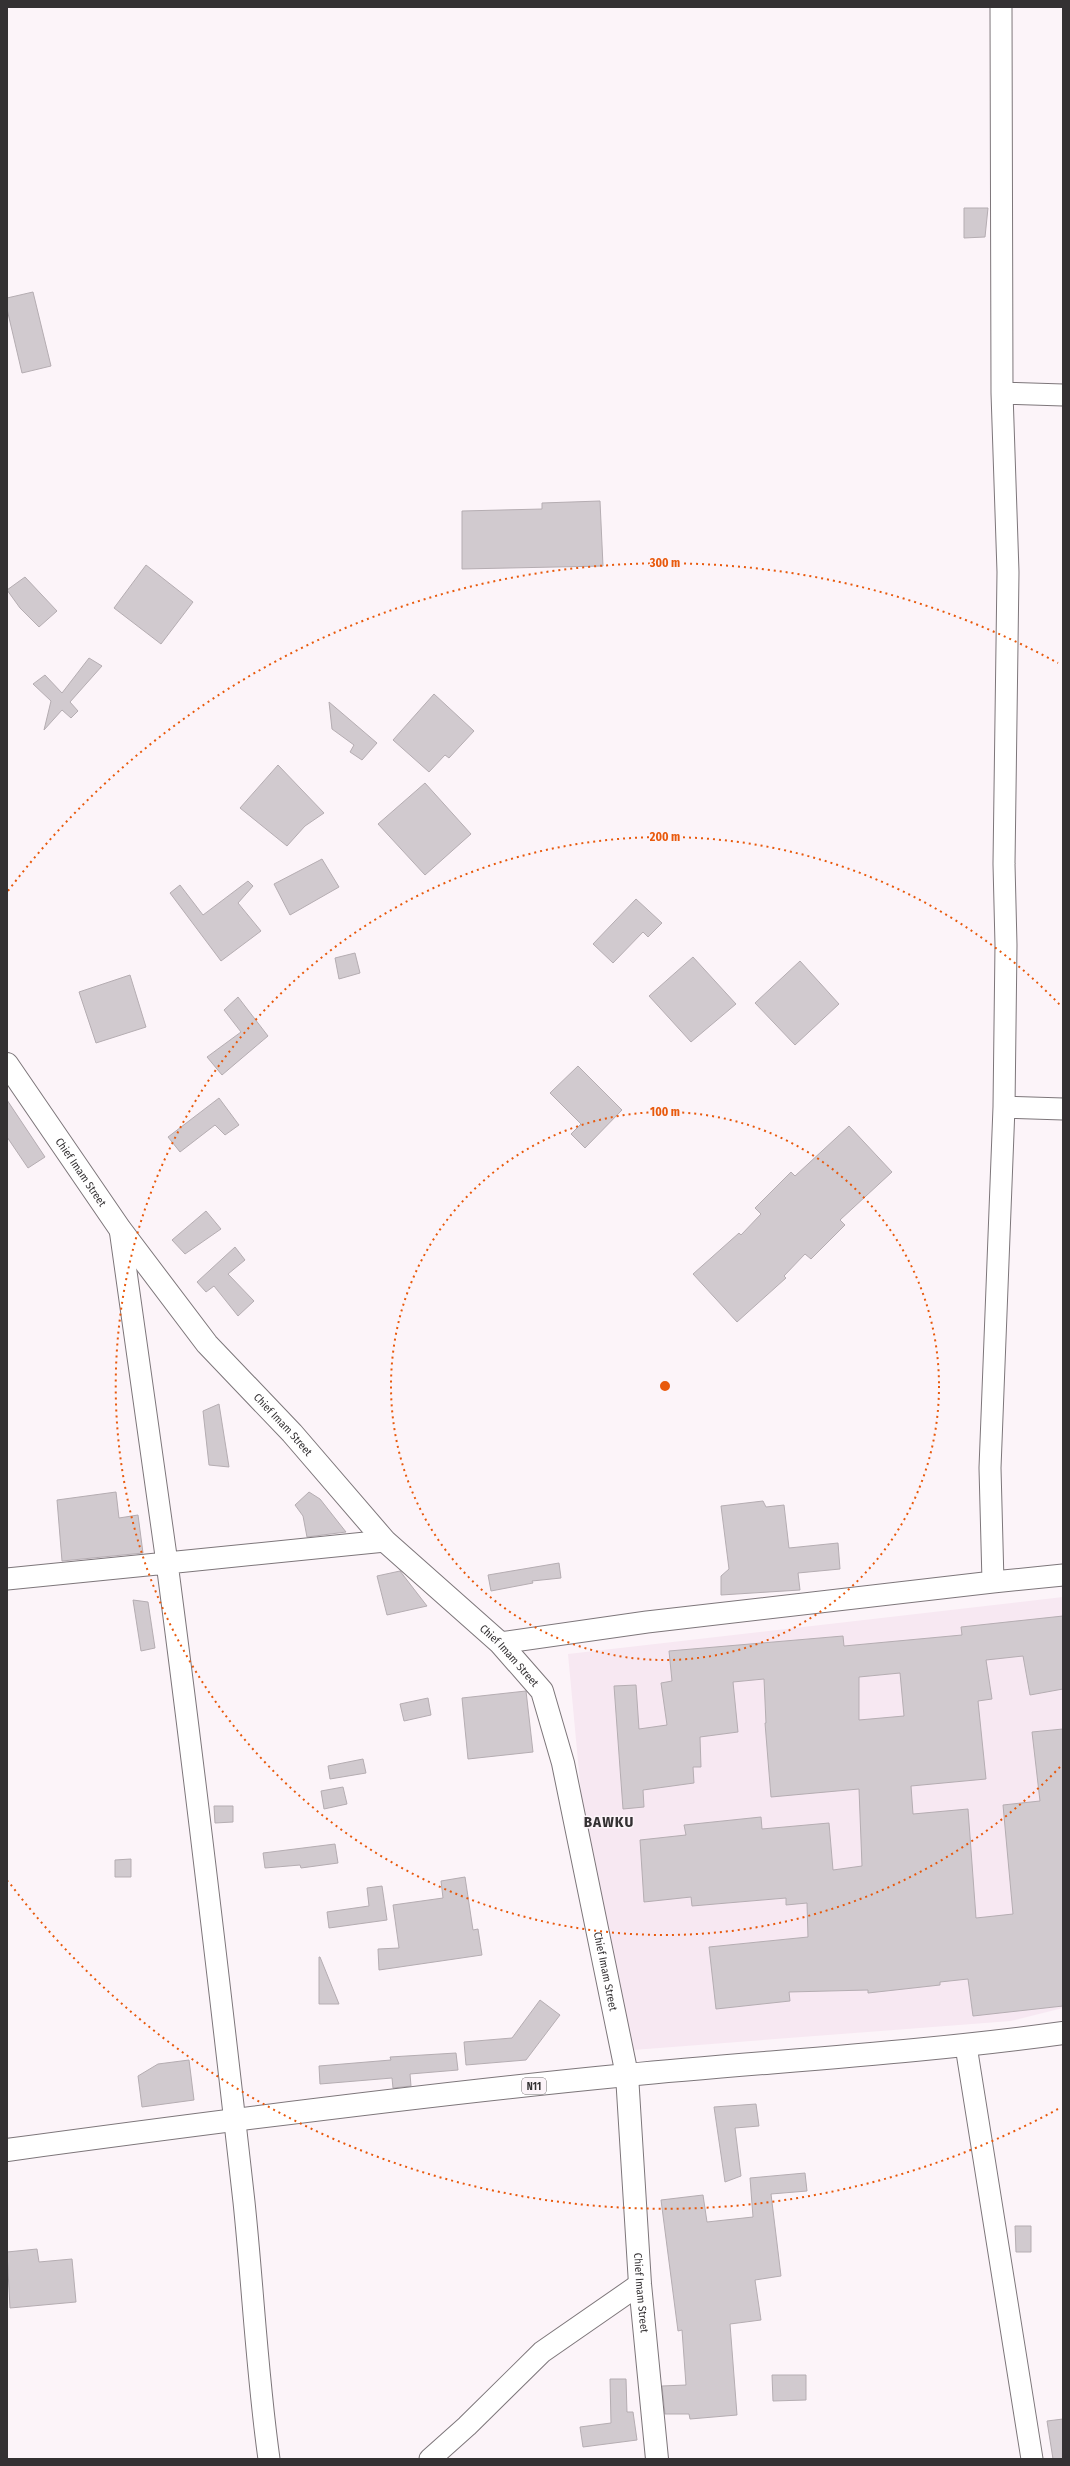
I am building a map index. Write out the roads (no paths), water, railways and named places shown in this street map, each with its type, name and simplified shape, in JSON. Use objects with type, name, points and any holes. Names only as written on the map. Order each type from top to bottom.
[{"type":"main road","name":"Chief Imam Street","points":[[7,1064],[120,1229],[207,1344],[292,1433],[385,1541],[500,1643],[542,1691],[563,1763],[627,2075],[640,2284],[658,2459]]},
{"type":"main road","name":"N11","points":[[7,2150],[235,2119],[627,2075],[966,2046],[1063,2033]]},
{"type":"street","points":[[993,1582],[990,1468],[1004,1107],[1008,572],[1002,393],[1001,7]]},
{"type":"street","points":[[1002,393],[1063,396]]},
{"type":"street","points":[[1004,1107],[1063,1109]]},
{"type":"street","points":[[120,1229],[188,1722],[235,2119],[246,2221],[258,2377],[269,2459]]},
{"type":"street","points":[[7,1579],[385,1541]]},
{"type":"street","points":[[500,1643],[647,1622],[1063,1574]]},
{"type":"street","points":[[966,2046],[1032,2459]]},
{"type":"street","points":[[430,2459],[467,2426],[542,2352],[640,2284]]},
{"type":"district","name":"BAWKU","points":[[609,1822]]}]
